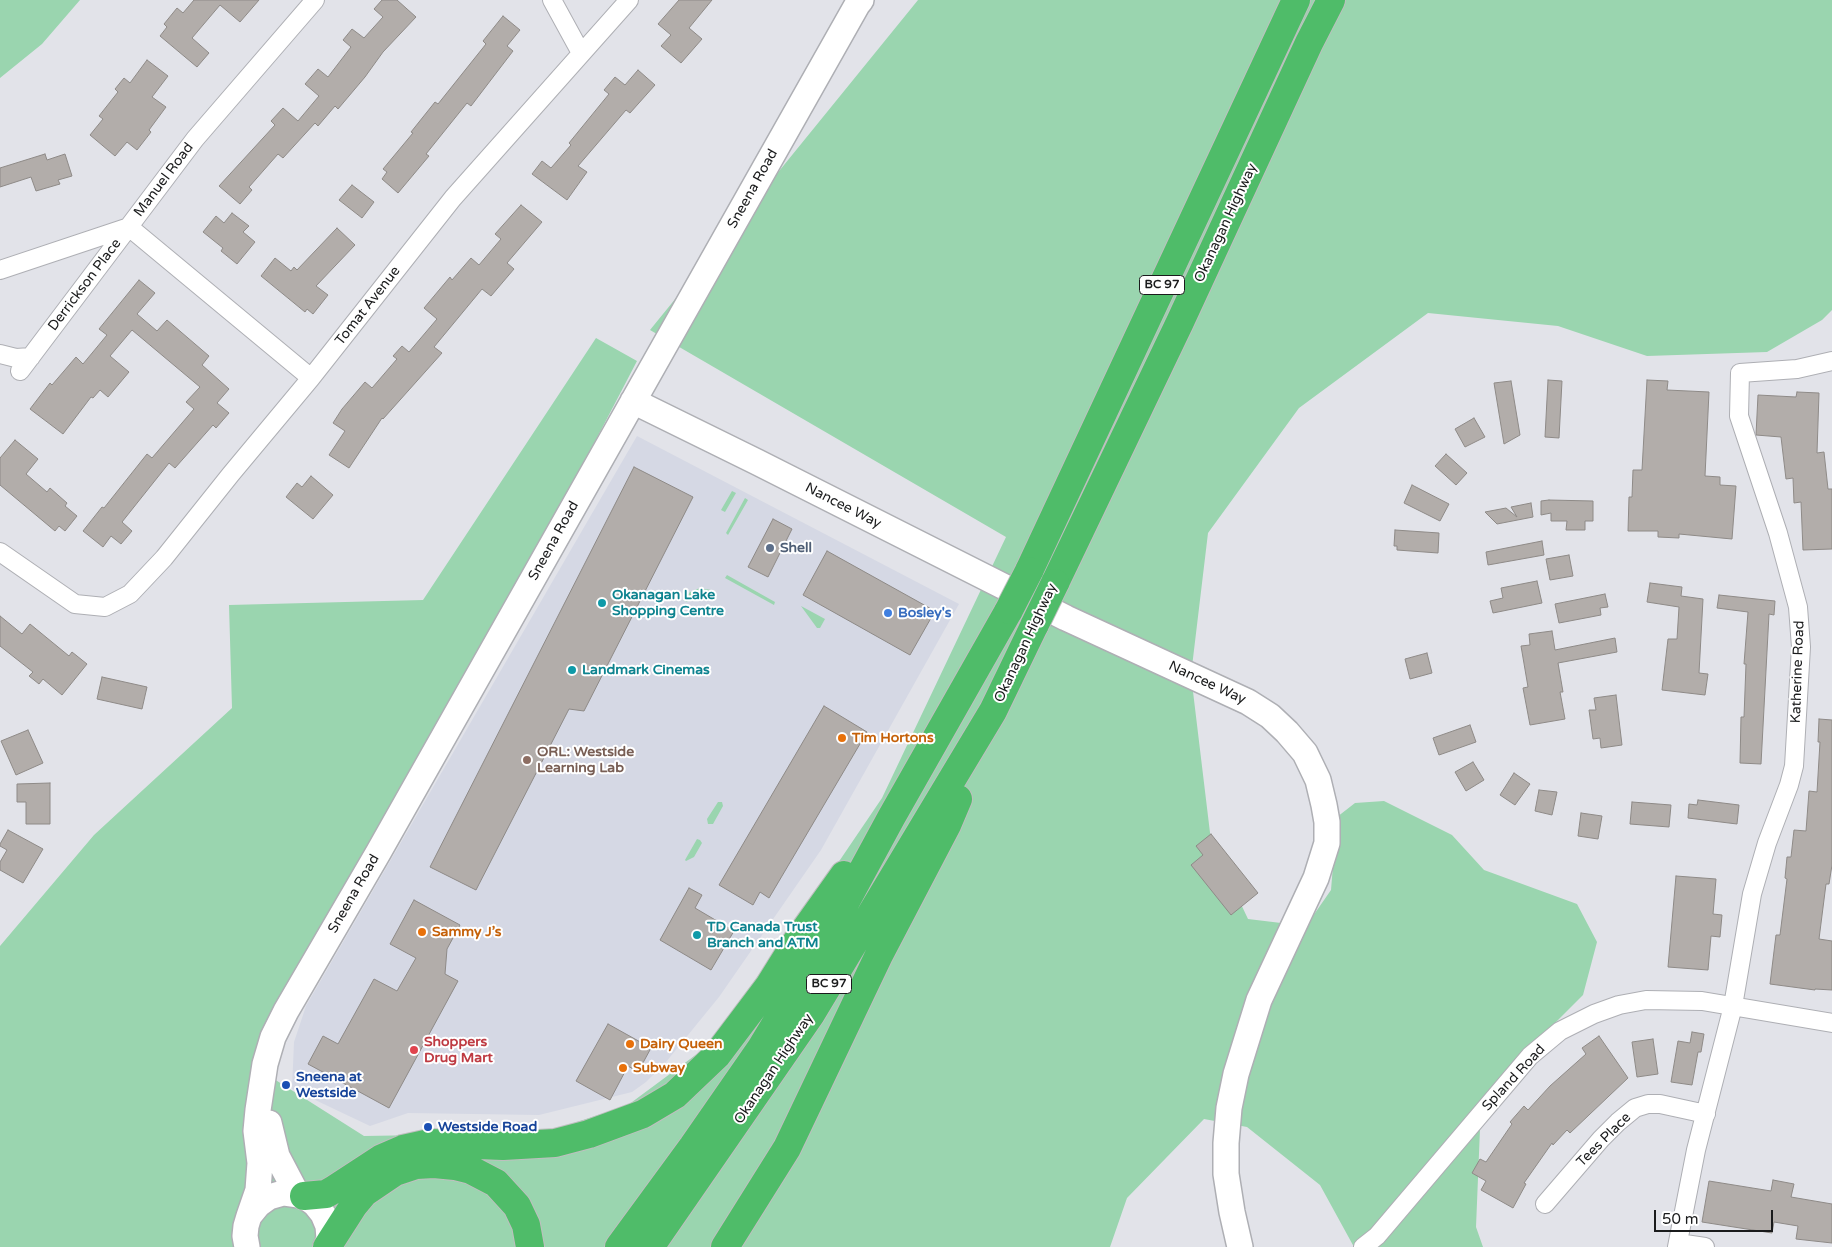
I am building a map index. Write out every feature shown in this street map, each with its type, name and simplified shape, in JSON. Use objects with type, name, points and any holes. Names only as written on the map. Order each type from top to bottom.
[{"type":"highway","name":"Okanagan Highway","points":[[619,1247],[643,1216],[761,1048],[813,962],[891,818],[1009,610],[1296,0]]},
{"type":"highway","name":"Okanagan Highway","points":[[650,1247],[811,1014],[994,711],[1331,0]]},
{"type":"highway","points":[[725,1247],[787,1148],[879,954],[947,825],[994,711]]},
{"type":"highway","points":[[300,1195],[326,1194],[374,1163],[402,1149],[430,1143],[504,1146],[555,1143],[589,1134],[643,1114],[675,1095],[717,1055],[769,986],[839,881],[891,818]]},
{"type":"highway","points":[[327,1247],[354,1205],[370,1188],[395,1172],[416,1165],[434,1164],[471,1170],[496,1183],[517,1206],[526,1226],[530,1247]]},
{"type":"street","name":"Manuel Road","points":[[311,378],[129,227],[195,139],[315,0]]},
{"type":"street","points":[[552,0],[581,53]]},
{"type":"street","name":"Tomat Avenue","points":[[0,552],[75,604],[105,607],[130,594],[164,558],[311,378],[453,198],[629,0]]},
{"type":"street","name":"Sneena Road","points":[[245,1236],[258,1183],[260,1163],[256,1131],[265,1064],[273,1037],[286,1011],[861,0]]},
{"type":"street","name":"Derrickson Place","points":[[0,270],[129,227]]},
{"type":"street","name":"Derrickson Place","points":[[20,371],[129,227]]},
{"type":"street","points":[[0,354],[16,358],[31,357]]},
{"type":"street","name":"Katherine Road","points":[[1733,1006],[1752,894],[1794,766],[1801,646],[1798,607],[1789,570],[1740,416],[1740,373],[1797,369],[1832,361]]},
{"type":"street","name":"Nancee Way","points":[[632,402],[757,462],[1066,618],[1248,702],[1270,716],[1287,732],[1305,754],[1318,780],[1328,822],[1327,843],[1316,878],[1259,1000],[1236,1074],[1229,1108],[1226,1166],[1232,1212],[1240,1247]]},
{"type":"street","name":"Spland Road","points":[[1363,1247],[1377,1236],[1530,1056],[1560,1031],[1594,1014],[1619,1005],[1646,1000],[1702,1001],[1832,1023]]},
{"type":"street","points":[[1704,1247],[1678,1245],[1696,1150],[1733,1006]]},
{"type":"street","name":"Sneena Road","points":[[261,1089],[277,1156],[300,1195],[315,1204],[323,1214],[328,1226],[327,1247]]},
{"type":"street","name":"Tees Place","points":[[1545,1204],[1601,1139],[1636,1108],[1648,1104],[1660,1104],[1706,1114]]},
{"type":"street","points":[[245,1236],[258,1204],[269,1197],[283,1193],[300,1195]]},
{"type":"shaded area","name":"Okanagan Lake Shopping Centre","points":[[637,436],[959,604],[821,850],[719,997],[666,1062],[646,1082],[632,1092],[539,1115],[408,1113],[370,1126],[292,1089],[294,1042],[306,1006]]},
{"type":"green space","points":[[0,0],[80,0],[42,44],[0,78]]},
{"type":"green space","points":[[918,0],[1832,0],[1832,310],[1822,320],[1767,352],[1647,356],[1558,326],[1428,313],[1299,408],[1208,533],[1191,675],[1211,841],[1248,919],[1306,926],[1331,890],[1337,817],[1355,803],[1384,801],[1452,835],[1484,870],[1577,904],[1597,942],[1583,995],[1510,1068],[1480,1129],[1476,1227],[1483,1247],[1354,1247],[1320,1185],[1247,1127],[1204,1119],[1127,1198],[1110,1247],[0,1247],[0,946],[94,835],[232,708],[229,605],[423,600],[596,338],[637,361],[284,1038],[274,1079],[364,1136],[544,1133],[628,1105],[705,1048],[802,916],[882,798],[1006,537],[650,330]]},
{"type":"green space","points":[[732,491],[736,493],[725,512],[721,510]]},
{"type":"green space","points":[[745,498],[748,500],[728,535],[726,533]]},
{"type":"green space","points":[[727,575],[775,602],[774,605],[725,578]]},
{"type":"green space","points":[[700,588],[711,590],[706,599],[693,592],[687,602],[683,600],[690,592]]},
{"type":"green space","points":[[801,606],[825,619],[820,628],[817,628]]},
{"type":"green space","points":[[718,802],[722,802],[723,806],[713,824],[708,824],[707,819]]},
{"type":"green space","points":[[697,839],[702,843],[694,857],[686,861],[685,860]]},
{"type":"building","points":[[194,0],[259,0],[240,22],[220,5],[192,38],[209,53],[197,67],[160,36],[167,27],[164,24],[177,8],[183,13]]},
{"type":"building","points":[[382,0],[397,0],[416,17],[383,52],[338,109],[335,106],[318,126],[315,123],[283,158],[278,154],[249,187],[252,190],[240,204],[219,186],[275,125],[271,121],[283,108],[298,121],[319,96],[305,84],[318,69],[328,77],[351,47],[343,40],[352,29],[364,38],[383,17],[374,9]]},
{"type":"building","points":[[679,0],[712,0],[689,28],[702,39],[681,63],[661,46],[671,35],[658,24]]},
{"type":"building","points":[[503,16],[520,30],[507,46],[513,51],[471,106],[467,103],[426,154],[429,156],[398,193],[382,179],[387,172],[383,169],[413,133],[411,132],[435,102],[438,104],[486,44],[483,41]]},
{"type":"building","points":[[147,60],[168,76],[152,97],[166,107],[149,130],[151,132],[137,150],[127,142],[115,156],[90,135],[103,119],[99,116],[118,92],[115,89],[124,78],[130,83]]},
{"type":"building","points":[[638,70],[655,85],[630,113],[626,110],[578,166],[587,172],[567,200],[532,174],[542,161],[551,168],[571,145],[569,143],[609,94],[604,90],[615,77],[625,85]]},
{"type":"building","points":[[45,154],[47,160],[65,154],[72,176],[58,180],[60,184],[36,191],[31,177],[0,187],[0,168]]},
{"type":"building","points":[[352,185],[374,202],[362,218],[339,200]]},
{"type":"building","points":[[521,205],[542,222],[507,263],[514,269],[491,296],[482,289],[434,347],[442,353],[382,418],[349,468],[329,455],[345,431],[333,423],[342,409],[365,382],[372,388],[397,359],[393,356],[402,346],[409,352],[437,319],[424,308],[450,277],[452,280],[471,258],[479,265],[501,239],[495,234]]},
{"type":"building","points":[[232,213],[249,226],[243,232],[255,242],[237,264],[221,251],[223,248],[203,232],[216,216],[224,223]]},
{"type":"building","points":[[337,228],[355,245],[316,286],[328,295],[313,314],[307,309],[305,312],[261,276],[275,258],[291,271],[294,267],[297,270]]},
{"type":"building","points":[[139,280],[155,293],[137,314],[157,331],[167,320],[209,356],[202,365],[229,389],[217,403],[229,413],[216,428],[213,425],[175,468],[169,463],[122,522],[132,531],[121,544],[111,536],[103,547],[83,531],[147,454],[152,458],[194,409],[186,402],[200,387],[132,330],[110,356],[129,372],[108,397],[100,390],[93,398],[91,397],[63,434],[30,409],[50,383],[52,385],[76,357],[83,364],[107,335],[99,329]]},
{"type":"building","points":[[1548,380],[1562,381],[1559,438],[1545,437]]},
{"type":"building","points":[[1647,380],[1668,381],[1667,390],[1709,392],[1705,476],[1720,477],[1720,485],[1736,486],[1732,539],[1679,534],[1679,538],[1658,537],[1658,531],[1628,531],[1629,497],[1632,497],[1633,470],[1642,470]]},
{"type":"building","points":[[1511,381],[1520,435],[1504,444],[1494,383]]},
{"type":"building","points":[[1797,392],[1819,393],[1817,453],[1824,452],[1828,489],[1832,489],[1832,549],[1803,550],[1801,502],[1794,503],[1793,478],[1786,479],[1781,437],[1756,435],[1758,395],[1796,397]]},
{"type":"building","points":[[1474,418],[1485,437],[1465,447],[1455,429]]},
{"type":"building","points":[[15,440],[38,459],[26,474],[47,492],[50,488],[67,503],[65,506],[77,516],[65,531],[59,526],[55,531],[0,485],[0,458]]},
{"type":"building","points":[[1446,454],[1467,473],[1456,485],[1435,466]]},
{"type":"building","name":"Okanagan Lake Shopping Centre","points":[[634,467],[693,497],[584,711],[569,709],[476,890],[430,867]]},
{"type":"building","points":[[311,476],[333,495],[313,519],[286,497],[297,483],[302,487]]},
{"type":"building","points":[[1412,485],[1449,504],[1440,521],[1404,503]]},
{"type":"building","points":[[1541,501],[1593,501],[1593,521],[1585,521],[1585,530],[1566,530],[1567,521],[1551,521],[1551,513],[1541,515]]},
{"type":"building","points":[[1531,503],[1533,517],[1497,524],[1485,512],[1506,508],[1517,517],[1511,507]]},
{"type":"building","name":"Shell","points":[[773,519],[792,529],[768,577],[748,567]]},
{"type":"building","points":[[1395,530],[1439,533],[1438,553],[1397,550],[1397,546],[1394,546]]},
{"type":"building","points":[[1542,541],[1544,555],[1488,565],[1486,552]]},
{"type":"building","points":[[827,551],[935,611],[910,655],[803,595]]},
{"type":"building","points":[[1569,555],[1573,576],[1550,580],[1546,559]]},
{"type":"building","points":[[1537,581],[1542,603],[1493,613],[1490,601],[1503,598],[1501,588]]},
{"type":"building","points":[[1650,583],[1682,587],[1681,596],[1703,599],[1699,673],[1708,674],[1705,695],[1662,690],[1668,639],[1677,639],[1679,607],[1647,602]]},
{"type":"building","points":[[1605,594],[1608,607],[1600,608],[1601,615],[1559,623],[1555,604]]},
{"type":"building","points":[[1719,595],[1775,601],[1774,615],[1769,614],[1761,764],[1740,763],[1741,717],[1744,717],[1746,664],[1744,664],[1748,612],[1717,608]]},
{"type":"building","points":[[0,616],[22,634],[30,624],[69,656],[72,652],[87,664],[62,695],[43,679],[39,684],[29,676],[33,672],[0,646]]},
{"type":"building","points":[[1552,631],[1555,650],[1615,638],[1617,652],[1558,663],[1563,692],[1560,692],[1565,719],[1530,725],[1523,688],[1528,687],[1521,646],[1530,645],[1529,634]]},
{"type":"building","points":[[1427,653],[1432,673],[1410,679],[1405,659]]},
{"type":"building","points":[[102,677],[147,687],[142,709],[97,699]]},
{"type":"building","points":[[1616,695],[1622,745],[1601,748],[1600,738],[1593,739],[1589,710],[1596,710],[1594,698]]},
{"type":"building","points":[[824,706],[867,732],[769,898],[760,892],[753,905],[719,885]]},
{"type":"building","points":[[1819,719],[1832,720],[1832,865],[1829,884],[1826,884],[1819,939],[1832,941],[1832,990],[1815,990],[1770,984],[1776,935],[1780,935],[1787,879],[1785,878],[1787,857],[1791,857],[1794,830],[1806,831],[1809,791],[1817,792],[1820,742],[1818,742]]},
{"type":"building","points":[[1470,725],[1476,742],[1439,755],[1433,738]]},
{"type":"building","points":[[28,730],[43,763],[16,775],[1,741]]},
{"type":"building","points":[[1473,762],[1484,780],[1466,791],[1455,772]]},
{"type":"building","points":[[1514,773],[1530,784],[1515,805],[1500,795]]},
{"type":"building","points":[[50,783],[50,824],[26,824],[26,802],[17,802],[17,784]]},
{"type":"building","points":[[1539,790],[1557,792],[1552,815],[1535,811]]},
{"type":"building","points":[[1698,800],[1739,805],[1737,824],[1688,818],[1689,804],[1697,805]]},
{"type":"building","points":[[1632,802],[1671,805],[1669,827],[1630,824]]},
{"type":"building","points":[[1581,813],[1602,816],[1598,839],[1578,836]]},
{"type":"building","points":[[8,830],[43,849],[23,883],[0,870],[0,862],[7,850],[0,846],[0,844]]},
{"type":"building","points":[[1211,834],[1258,893],[1231,915],[1191,865],[1203,855],[1196,846]]},
{"type":"building","points":[[1676,876],[1716,879],[1713,914],[1722,915],[1720,937],[1711,936],[1708,970],[1668,967]]},
{"type":"building","name":"TD Canada Trust Branch and ATM","points":[[689,888],[702,895],[695,908],[734,931],[711,970],[660,940]]},
{"type":"building","points":[[414,900],[460,925],[447,949],[445,974],[458,981],[389,1108],[308,1064],[323,1036],[338,1044],[374,979],[397,991],[416,958],[390,944]]},
{"type":"building","points":[[608,1024],[651,1048],[638,1072],[628,1066],[610,1100],[576,1081]]},
{"type":"building","points":[[1692,1032],[1704,1034],[1701,1052],[1698,1052],[1692,1085],[1671,1082],[1678,1041],[1690,1043]]},
{"type":"building","points":[[1599,1036],[1628,1078],[1570,1133],[1567,1130],[1553,1145],[1552,1143],[1524,1183],[1526,1184],[1513,1208],[1481,1190],[1486,1181],[1472,1173],[1480,1159],[1486,1162],[1512,1124],[1510,1122],[1524,1106],[1528,1110],[1550,1086],[1586,1054],[1582,1048]]},
{"type":"building","points":[[1653,1039],[1658,1074],[1637,1077],[1632,1042]]},
{"type":"building","points":[[1773,1180],[1794,1184],[1791,1197],[1832,1204],[1832,1243],[1796,1239],[1798,1226],[1774,1222],[1772,1233],[1702,1222],[1709,1181],[1771,1191]]},
{"type":"place","name":"Shell","points":[[770,548]]},
{"type":"place","name":"Okanagan Lake Shopping Centre","points":[[602,603]]},
{"type":"place","name":"Bosley's","points":[[888,613]]},
{"type":"place","name":"Landmark Cinemas","points":[[572,670]]},
{"type":"place","name":"Tim Hortons","points":[[842,738]]},
{"type":"place","name":"ORL: Westside Learning Lab","points":[[527,760]]},
{"type":"place","name":"Sammy J’s","points":[[422,932]]},
{"type":"place","name":"TD Canada Trust Branch and ATM","points":[[697,935]]},
{"type":"place","name":"Dairy Queen","points":[[630,1044]]},
{"type":"place","name":"Shoppers Drug Mart","points":[[414,1050]]},
{"type":"place","name":"Subway","points":[[623,1068]]},
{"type":"place","name":"Sneena at Westside","points":[[286,1085]]},
{"type":"place","name":"Westside Road","points":[[428,1127]]}]
